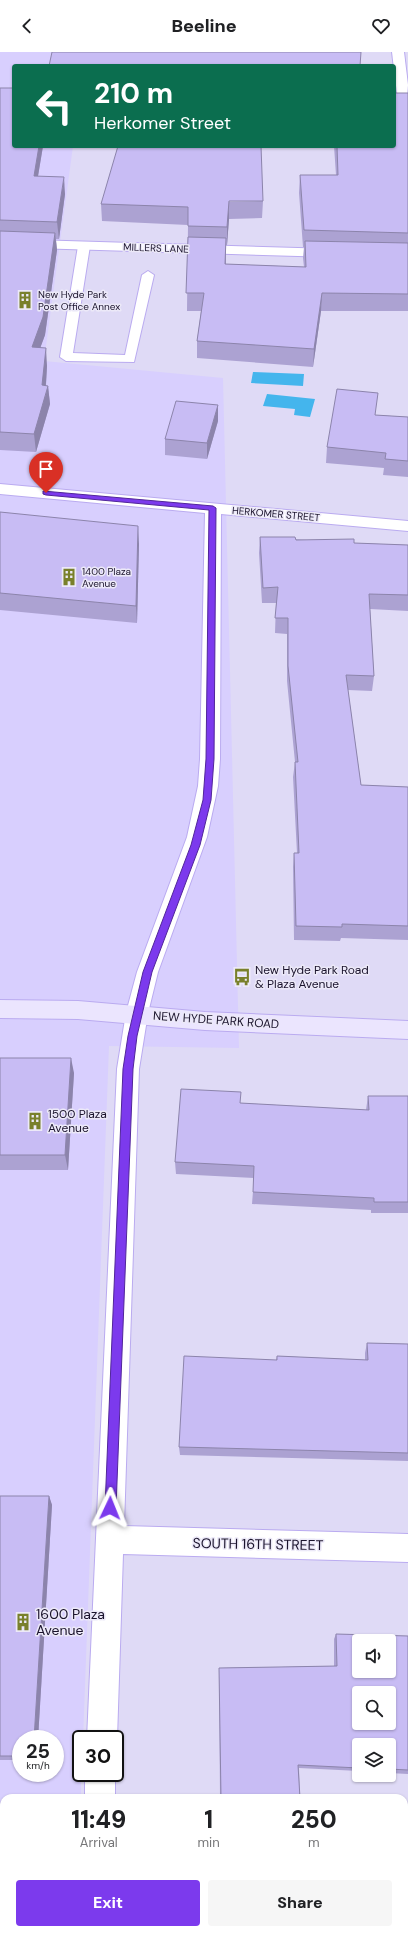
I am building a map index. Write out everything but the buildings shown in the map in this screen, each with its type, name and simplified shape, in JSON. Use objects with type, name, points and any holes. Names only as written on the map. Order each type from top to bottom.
[{"type":"main road","name":"NEW HYDE PARK ROAD","points":[[0,1009],[78,1010],[205,1021],[408,1030]]},
{"type":"street","points":[[398,52],[402,94]]},
{"type":"street","name":"MILLERS LANE","points":[[0,243],[345,254]]},
{"type":"street","name":"HERKOMER STREET","points":[[0,489],[408,526]]},
{"type":"street","points":[[102,1730],[127,1083],[137,1015],[152,959],[195,845],[207,800],[210,759],[213,508]]},
{"type":"street","name":"SOUTH 16TH STREET","points":[[109,1540],[408,1548]]},
{"type":"street","points":[[100,1782],[100,1794]]},
{"type":"lane","points":[[84,246],[66,357],[130,359],[148,276]]},
{"type":"shaded area","points":[[0,52],[86,52],[84,64],[12,64],[12,148],[73,148],[44,361],[223,378],[239,1048],[109,1046],[83,1730],[72,1730],[72,1782],[81,1782],[81,1794],[0,1794]]},
{"type":"water","points":[[253,372],[304,374],[303,386],[251,383]]},
{"type":"water","points":[[267,394],[315,399],[310,417],[294,415],[295,409],[263,406]]},
{"type":"place","name":"New Hyde Park Post Office Annex","points":[[25,300]]},
{"type":"place","name":"1400 Plaza Avenue","points":[[69,577]]},
{"type":"place","name":"New Hyde Park Road & Plaza Avenue","points":[[242,977]]},
{"type":"place","name":"1500 Plaza Avenue","points":[[35,1121]]},
{"type":"place","name":"1600 Plaza Avenue","points":[[23,1622]]},
{"type":"route","points":[[46,493],[213,508],[210,779],[207,800],[195,845],[148,972],[133,1036],[128,1069],[110,1508]]}]
